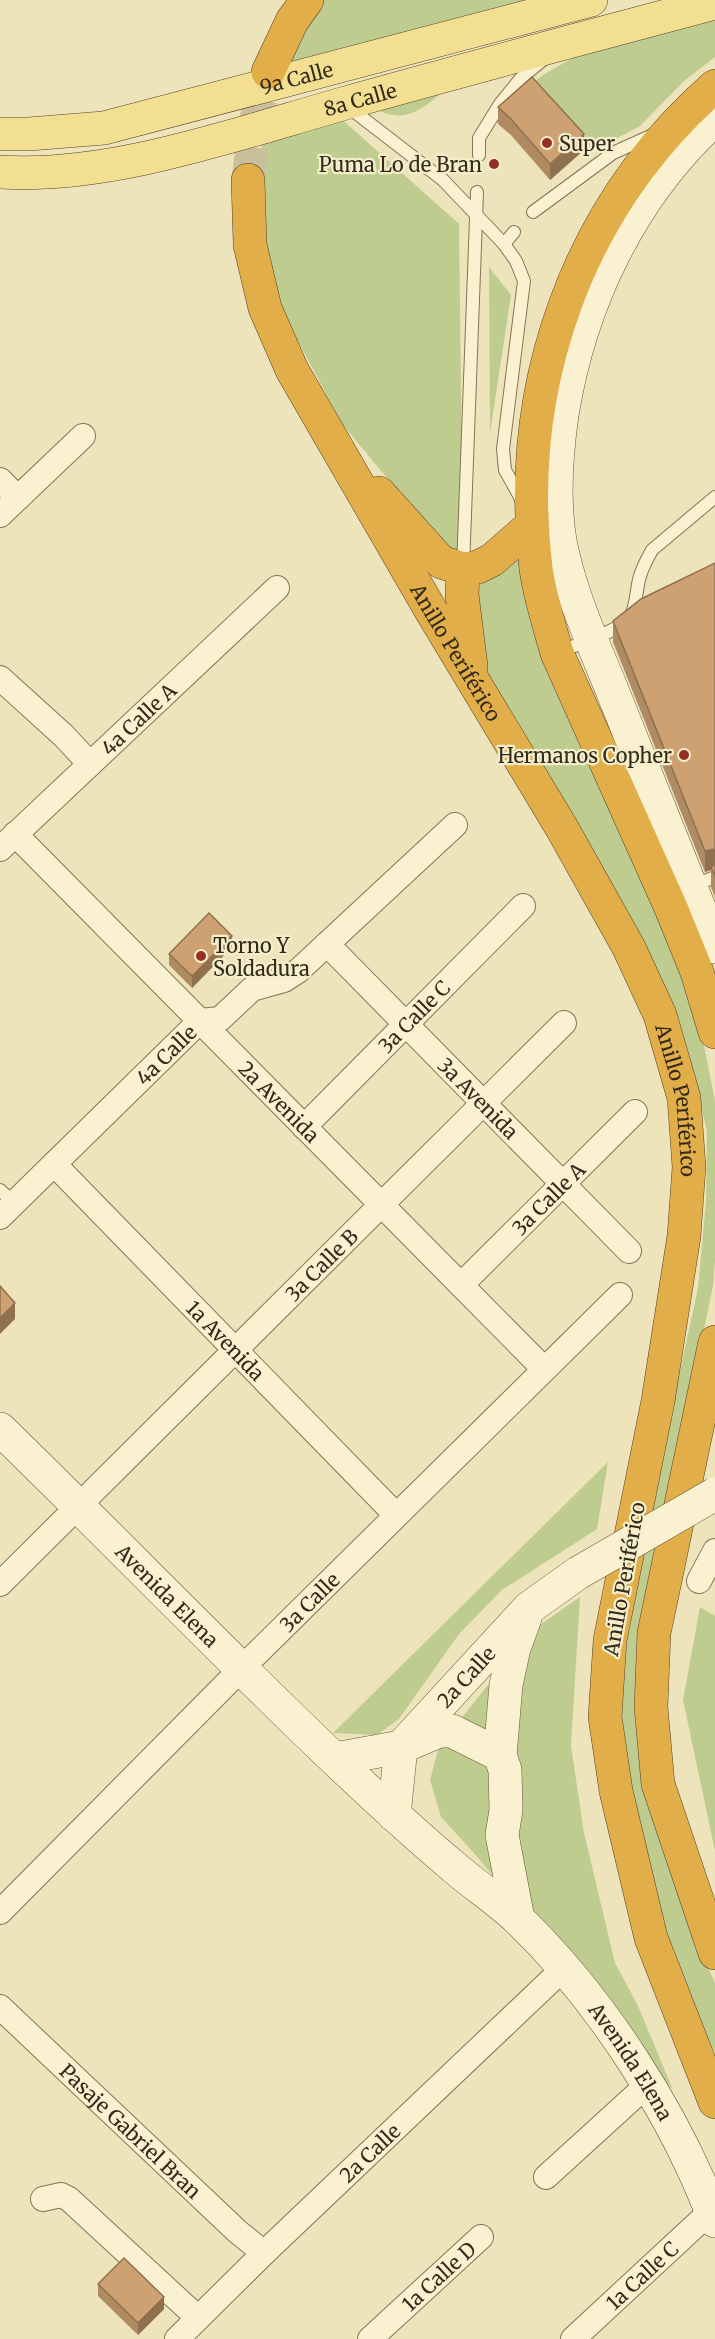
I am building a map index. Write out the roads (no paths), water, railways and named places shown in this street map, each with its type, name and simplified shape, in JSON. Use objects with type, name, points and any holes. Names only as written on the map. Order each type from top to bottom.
[{"type":"highway","points":[[268,72],[292,21],[307,0]]},
{"type":"highway","points":[[715,86],[674,126],[632,177],[608,214],[579,268],[552,338],[538,405],[532,471],[532,522],[536,571],[557,653],[675,919],[697,972],[715,1032]]},
{"type":"highway","name":"Anillo Periférico","points":[[248,180],[250,245],[265,308],[292,370],[563,830],[629,948],[660,1015],[684,1098],[689,1167],[684,1236],[658,1401],[610,1640],[605,1717],[616,1791],[651,1938],[715,2102]]},
{"type":"highway","points":[[333,441],[441,562],[463,569],[478,567],[492,560],[532,522]]},
{"type":"highway","points":[[463,569],[462,595],[472,679]]},
{"type":"highway","name":"Anillo Periférico","points":[[715,1342],[713,1365],[654,1633],[651,1707],[658,1784],[715,1953]]},
{"type":"main road","name":"9a Calle","points":[[0,134],[104,128],[591,0]]},
{"type":"main road","name":"8a Calle","points":[[0,172],[23,174],[100,166],[194,146],[715,3]]},
{"type":"main road","points":[[715,119],[675,159],[638,213],[599,284],[579,336],[571,366],[558,440],[556,469],[560,541],[578,603],[592,639],[703,882],[715,947]]},
{"type":"main road","name":"Avenida Elena","points":[[0,1429],[241,1669],[335,1759],[394,1815],[518,1919],[564,1968],[607,2023],[647,2085],[675,2132],[713,2216]]},
{"type":"main road","name":"2a Calle","points":[[401,1747],[529,1608],[578,1573],[715,1494]]},
{"type":"main road","name":"2a Calle","points":[[500,1755],[506,1685],[514,1648],[529,1608]]},
{"type":"main road","points":[[335,1759],[401,1747],[439,1731],[452,1731],[500,1755],[506,1770],[506,1810],[502,1835],[518,1919]]},
{"type":"main road","points":[[394,1815],[401,1747]]},
{"type":"main road","points":[[455,1868],[472,1861],[502,1835]]},
{"type":"street","points":[[0,515],[83,436]]},
{"type":"street","points":[[0,480],[18,498]]},
{"type":"street","name":"4a Calle A","points":[[7,841],[277,588]]},
{"type":"street","points":[[0,678],[64,736],[90,764]]},
{"type":"street","name":"4a Calle","points":[[5,1203],[54,1164],[200,1021],[220,1019],[252,990],[284,980],[298,971],[455,825]]},
{"type":"street","name":"2a Avenida","points":[[7,841],[200,1021],[544,1370]]},
{"type":"street","name":"3a Calle C","points":[[304,1127],[523,906]]},
{"type":"street","name":"3a Avenida","points":[[327,944],[629,1251]]},
{"type":"street","name":"3a Calle B","points":[[78,1506],[564,1023]]},
{"type":"street","name":"3a Calle A","points":[[461,1285],[635,1112]]},
{"type":"street","name":"1a Avenida","points":[[54,1164],[396,1515]]},
{"type":"street","name":"3a Calle","points":[[0,1912],[241,1669],[620,1294]]},
{"type":"street","points":[[0,1584],[78,1506]]},
{"type":"street","points":[[699,1581],[715,1551]]},
{"type":"street","name":"2a Calle","points":[[178,2339],[264,2253],[564,1968]]},
{"type":"street","name":"Pasaje Gabriel Bran","points":[[0,2007],[238,2232],[264,2253]]},
{"type":"street","points":[[546,2177],[647,2085]]},
{"type":"street","points":[[43,2199],[61,2195],[69,2199],[198,2318]]},
{"type":"street","name":"1a Calle C","points":[[573,2339],[713,2216]]},
{"type":"street","name":"1a Calle D","points":[[370,2339],[481,2237]]},
{"type":"lane","points":[[478,155],[479,138],[500,104],[521,78],[563,44]]},
{"type":"lane","points":[[344,104],[443,180],[504,244],[516,261],[524,281],[503,449],[505,470],[532,522]]},
{"type":"lane","points":[[532,212],[613,153],[674,126]]},
{"type":"lane","points":[[463,569],[477,192]]},
{"type":"lane","points":[[504,244],[514,232]]},
{"type":"lane","points":[[557,653],[592,639],[623,624],[630,618],[640,576],[652,550],[715,497]]},
{"type":"tunnel","points":[[248,180],[255,123],[268,72]]},
{"type":"place","name":"Super","points":[[547,143]]},
{"type":"place","name":"Puma Lo de Bran","points":[[494,164]]},
{"type":"place","name":"Hermanos Copher","points":[[684,755]]},
{"type":"place","name":"Torno Y Soldadura","points":[[201,956]]}]
